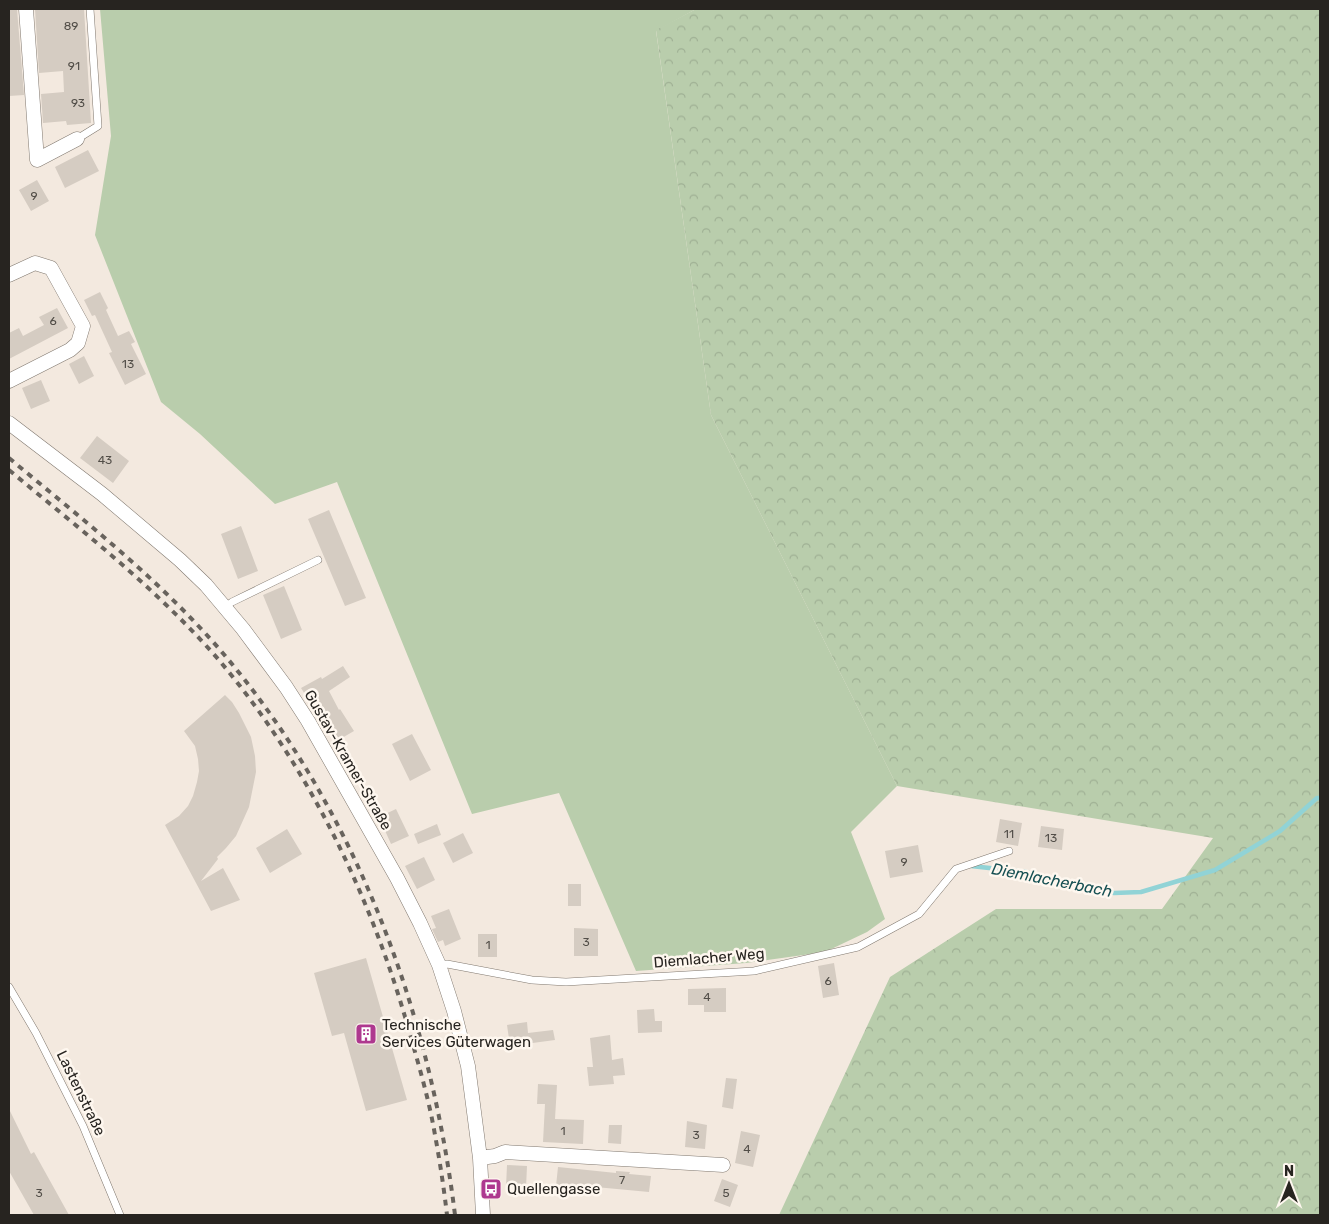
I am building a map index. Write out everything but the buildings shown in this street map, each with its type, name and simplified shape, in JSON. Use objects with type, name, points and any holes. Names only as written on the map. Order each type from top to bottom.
[{"type":"street","points":[[26,9],[37,160],[77,139]]},
{"type":"street","points":[[9,275],[35,263],[51,268],[83,326],[78,343],[70,350],[9,381]]},
{"type":"street","name":"Gustav-Kramer-Straße","points":[[9,423],[143,527],[180,560],[225,607],[275,672],[308,721],[397,878],[439,965],[454,1011],[468,1066],[480,1158],[483,1215]]},
{"type":"street","points":[[480,1158],[495,1156],[505,1152],[723,1166]]},
{"type":"lane","points":[[77,139],[98,126],[90,9]]},
{"type":"lane","points":[[225,607],[318,560]]},
{"type":"lane","name":"Diemlacher Weg","points":[[439,965],[447,964],[532,980],[566,982],[754,971],[858,947],[919,914],[956,869],[1009,851]]},
{"type":"lane","name":"Lastenstraße","points":[[9,987],[36,1033],[83,1126],[120,1215]]},
{"type":"green space","points":[[100,9],[696,9],[656,31],[711,415],[897,786],[851,832],[885,919],[867,932],[825,952],[746,963],[636,971],[559,793],[472,814],[337,482],[275,504],[200,434],[161,402],[95,235],[111,136]]},
{"type":"green space","points":[[696,9],[1320,9],[1320,1215],[779,1215],[890,977],[996,909],[1162,909],[1213,838],[897,786],[711,415],[656,30]]},
{"type":"waterway","name":"Diemlacherbach","points":[[971,866],[1026,872],[1061,884],[1114,893],[1141,892],[1215,870],[1280,831],[1317,798],[1320,798]]},
{"type":"railway","points":[[9,458],[119,550],[197,624],[269,712],[311,777],[348,845],[379,916],[406,989],[427,1063],[443,1139],[455,1215]]},
{"type":"railway","points":[[9,470],[117,560],[194,633],[218,659],[250,700],[308,787],[355,880],[393,977],[430,1108],[447,1215]]},
{"type":"place","name":"Technische Services Güterwagen","points":[[366,1034]]},
{"type":"place","name":"Quellengasse","points":[[491,1189]]}]
